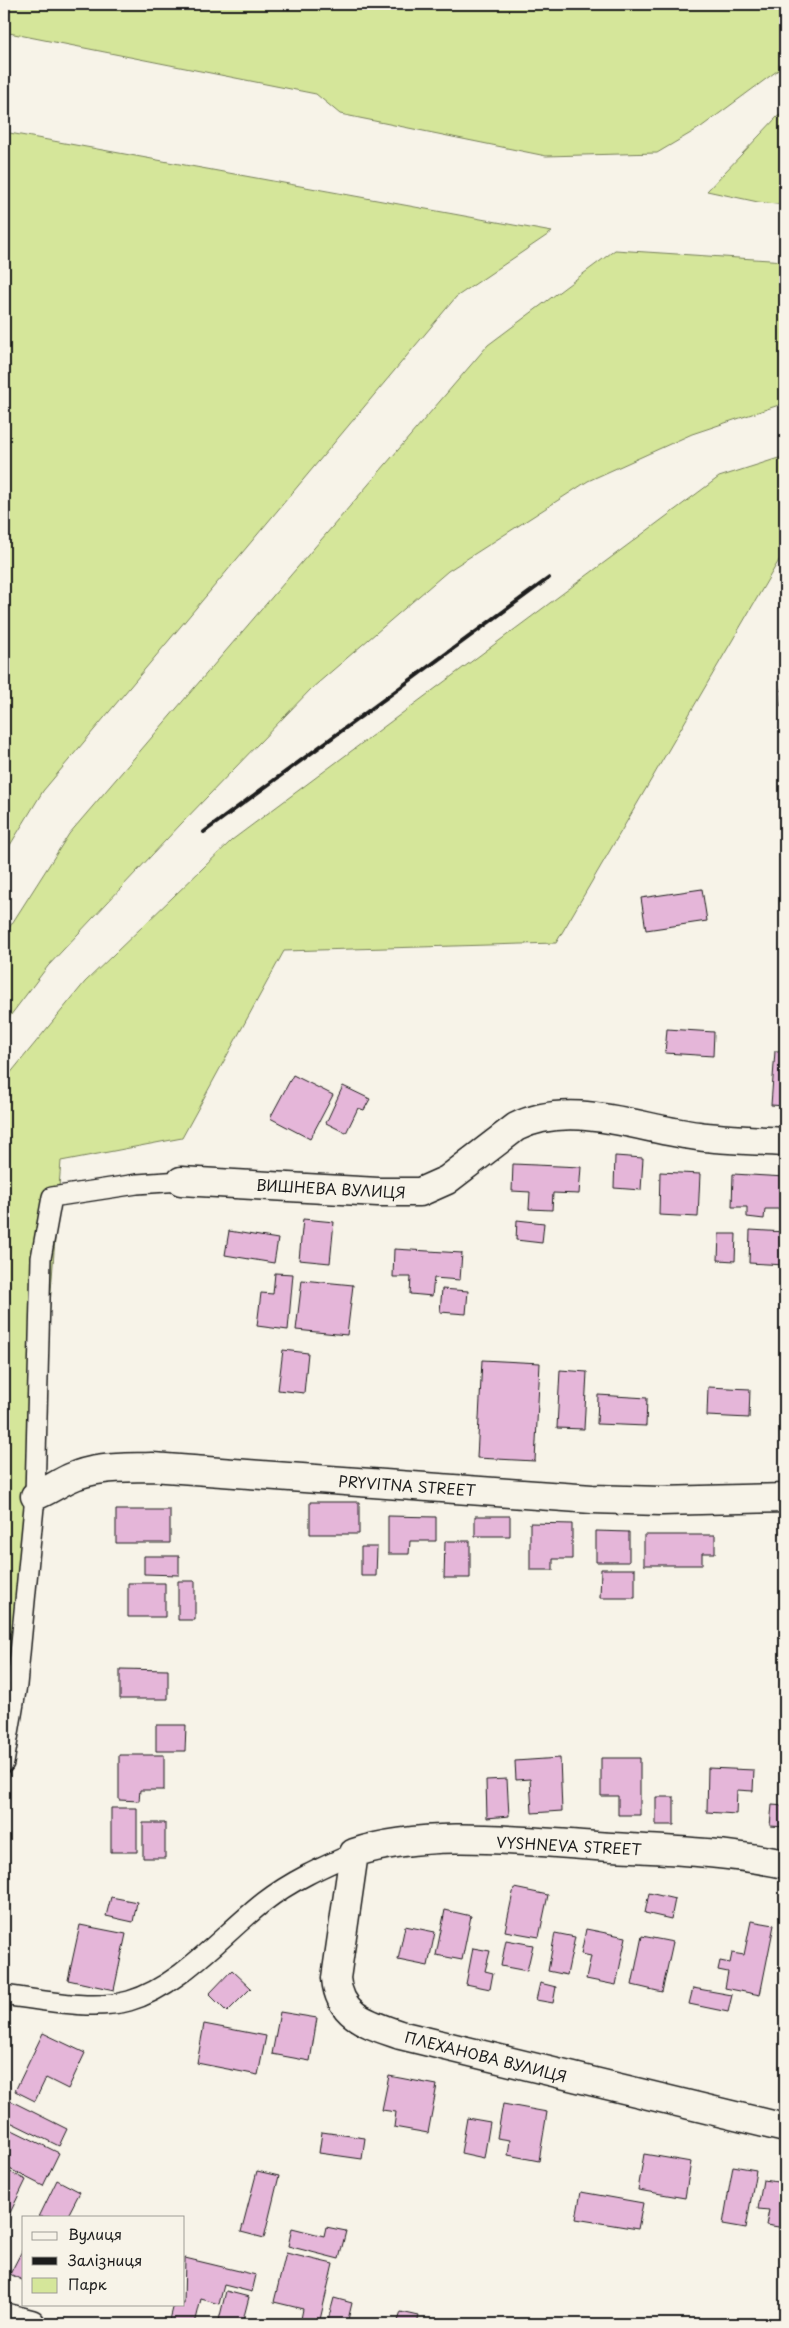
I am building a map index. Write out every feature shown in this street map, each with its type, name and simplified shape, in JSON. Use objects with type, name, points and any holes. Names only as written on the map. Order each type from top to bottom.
[{"type":"street","name":"ВИШНЕВА ВУЛИЦЯ","points":[[181,1181],[420,1192],[447,1180],[516,1126],[528,1120],[554,1114],[578,1115],[699,1136],[785,1142]]},
{"type":"street","name":"PRYVITNA STREET","points":[[35,1496],[48,1491],[69,1478],[94,1471],[152,1467],[592,1498],[661,1501],[785,1498]]},
{"type":"street","name":"VYSHNEVA STREET","points":[[354,1853],[396,1842],[426,1839],[711,1852],[785,1864]]},
{"type":"street","name":"ПЛЕХАНОВА ВУЛИЦЯ","points":[[354,1853],[336,1978],[337,1991],[341,2000],[353,2014],[368,2024],[400,2035],[785,2128]]},
{"type":"street","points":[[4,2317],[32,2324]]},
{"type":"lane","points":[[4,1763],[17,1685],[35,1496],[41,1258],[52,1197],[137,1184],[181,1181]]},
{"type":"lane","points":[[4,1995],[110,2004],[144,1996],[182,1972],[266,1901],[315,1870],[354,1853]]},
{"type":"green space","points":[[4,4],[785,4],[785,65],[701,127],[657,153],[546,156],[340,114],[316,94],[4,32]]},
{"type":"green space","points":[[785,112],[785,205],[758,202],[707,191],[777,117]]},
{"type":"green space","points":[[4,132],[552,232],[456,297],[43,791],[4,855]]},
{"type":"green space","points":[[615,250],[785,261],[785,403],[692,434],[588,481],[448,571],[311,689],[48,966],[4,1024],[4,936],[69,834],[488,345]]},
{"type":"green space","points":[[785,456],[785,550],[556,943],[284,951],[182,1138],[61,1161],[37,1474],[4,1699],[4,1081],[85,982],[232,840],[719,477]]},
{"type":"building","points":[[783,676],[785,677],[785,706],[781,706]]},
{"type":"building","points":[[702,889],[707,921],[646,930],[641,898]]},
{"type":"building","points":[[667,1029],[714,1032],[713,1056],[665,1053]]},
{"type":"building","points":[[775,1051],[785,1051],[785,1106],[771,1105]]},
{"type":"building","points":[[293,1075],[333,1095],[310,1139],[270,1118]]},
{"type":"building","points":[[343,1086],[370,1099],[364,1110],[358,1108],[346,1133],[326,1123]]},
{"type":"building","points":[[615,1156],[643,1158],[641,1190],[614,1188]]},
{"type":"building","points":[[513,1164],[581,1167],[579,1194],[553,1193],[552,1210],[529,1209],[530,1192],[512,1191]]},
{"type":"building","points":[[660,1172],[700,1174],[698,1217],[659,1215]]},
{"type":"building","points":[[733,1174],[785,1177],[785,1209],[765,1209],[764,1219],[747,1217],[747,1207],[732,1207]]},
{"type":"building","points":[[303,1219],[334,1222],[330,1263],[299,1260]]},
{"type":"building","points":[[517,1220],[544,1223],[542,1243],[516,1240]]},
{"type":"building","points":[[750,1230],[785,1232],[785,1265],[749,1263]]},
{"type":"building","points":[[229,1231],[278,1239],[274,1263],[225,1255]]},
{"type":"building","points":[[719,1234],[736,1234],[735,1261],[718,1260]]},
{"type":"building","points":[[394,1249],[462,1253],[460,1280],[434,1278],[432,1296],[410,1294],[411,1277],[393,1277]]},
{"type":"building","points":[[275,1273],[293,1274],[288,1330],[257,1326],[261,1293],[273,1294]]},
{"type":"building","points":[[302,1280],[353,1285],[347,1335],[296,1330]]},
{"type":"building","points":[[442,1289],[468,1291],[466,1314],[440,1312]]},
{"type":"building","points":[[283,1350],[308,1353],[304,1393],[278,1390]]},
{"type":"building","points":[[482,1360],[540,1363],[535,1461],[477,1458]]},
{"type":"building","points":[[560,1370],[587,1372],[584,1429],[557,1428]]},
{"type":"building","points":[[708,1387],[750,1389],[749,1418],[707,1416]]},
{"type":"building","points":[[598,1395],[647,1398],[646,1426],[597,1424]]},
{"type":"building","points":[[310,1502],[359,1502],[359,1534],[310,1534]]},
{"type":"building","points":[[116,1510],[170,1510],[170,1543],[116,1543]]},
{"type":"building","points":[[388,1516],[436,1517],[436,1541],[410,1541],[409,1554],[388,1554]]},
{"type":"building","points":[[475,1516],[510,1516],[510,1536],[475,1536]]},
{"type":"building","points":[[530,1523],[572,1524],[572,1559],[553,1559],[553,1570],[530,1570]]},
{"type":"building","points":[[596,1531],[629,1532],[629,1562],[596,1562]]},
{"type":"building","points":[[644,1535],[715,1535],[715,1553],[702,1553],[702,1565],[644,1565]]},
{"type":"building","points":[[445,1541],[470,1541],[470,1578],[444,1578]]},
{"type":"building","points":[[361,1547],[377,1547],[376,1576],[361,1576]]},
{"type":"building","points":[[144,1556],[179,1556],[179,1575],[144,1574]]},
{"type":"building","points":[[601,1569],[635,1569],[635,1598],[600,1598]]},
{"type":"building","points":[[178,1581],[195,1581],[195,1620],[178,1620]]},
{"type":"building","points":[[128,1583],[165,1583],[165,1617],[128,1617]]},
{"type":"building","points":[[120,1669],[168,1670],[168,1699],[120,1699]]},
{"type":"building","points":[[156,1725],[186,1725],[185,1751],[156,1751]]},
{"type":"building","points":[[119,1755],[164,1755],[164,1790],[140,1790],[139,1801],[119,1800]]},
{"type":"building","points":[[560,1758],[562,1811],[532,1813],[530,1779],[516,1780],[515,1761]]},
{"type":"building","points":[[601,1758],[640,1758],[640,1815],[618,1815],[618,1796],[601,1796]]},
{"type":"building","points":[[708,1768],[754,1770],[753,1791],[737,1790],[736,1814],[707,1812]]},
{"type":"building","points":[[507,1779],[509,1816],[487,1818],[486,1780]]},
{"type":"building","points":[[656,1797],[674,1797],[674,1825],[656,1825]]},
{"type":"building","points":[[772,1805],[785,1806],[785,1827],[770,1826]]},
{"type":"building","points":[[111,1808],[137,1808],[137,1852],[111,1852]]},
{"type":"building","points":[[143,1823],[165,1823],[165,1858],[143,1858]]},
{"type":"building","points":[[514,1888],[548,1895],[539,1937],[505,1931]]},
{"type":"building","points":[[649,1893],[675,1899],[671,1919],[645,1913]]},
{"type":"building","points":[[111,1897],[137,1902],[133,1922],[106,1916]]},
{"type":"building","points":[[445,1910],[471,1916],[462,1960],[436,1955]]},
{"type":"building","points":[[751,1921],[774,1925],[760,1995],[725,1988],[728,1972],[718,1970],[720,1961],[730,1963],[732,1953],[744,1955]]},
{"type":"building","points":[[80,1925],[126,1934],[114,1990],[68,1980]]},
{"type":"building","points":[[405,1926],[435,1932],[428,1966],[398,1960]]},
{"type":"building","points":[[586,1929],[626,1937],[616,1985],[586,1979],[591,1956],[581,1954]]},
{"type":"building","points":[[555,1933],[575,1937],[567,1975],[548,1971]]},
{"type":"building","points":[[642,1936],[673,1942],[662,1992],[632,1985]]},
{"type":"building","points":[[506,1940],[533,1945],[527,1971],[501,1966]]},
{"type":"building","points":[[473,1948],[490,1951],[485,1971],[493,1973],[490,1989],[466,1984]]},
{"type":"building","points":[[232,1970],[251,1988],[227,2012],[209,1994]]},
{"type":"building","points":[[540,1983],[556,1987],[553,2003],[536,2000]]},
{"type":"building","points":[[693,1988],[732,1995],[728,2012],[689,2004]]},
{"type":"building","points":[[280,2012],[317,2018],[310,2061],[272,2054]]},
{"type":"building","points":[[204,2024],[266,2036],[258,2075],[197,2063]]},
{"type":"building","points":[[43,2033],[85,2053],[68,2089],[46,2078],[35,2101],[15,2091]]},
{"type":"building","points":[[389,2076],[437,2085],[428,2133],[394,2127],[396,2112],[382,2110]]},
{"type":"building","points":[[9,2100],[67,2129],[59,2146],[4,2119],[4,2112]]},
{"type":"building","points":[[503,2104],[547,2112],[539,2161],[508,2155],[510,2140],[497,2138]]},
{"type":"building","points":[[467,2118],[490,2122],[484,2158],[461,2153]]},
{"type":"building","points":[[4,2126],[59,2153],[43,2186],[4,2166]]},
{"type":"building","points":[[322,2132],[365,2138],[362,2159],[319,2153]]},
{"type":"building","points":[[644,2154],[691,2162],[685,2198],[638,2190]]},
{"type":"building","points":[[733,2166],[756,2170],[746,2228],[723,2224]]},
{"type":"building","points":[[4,2169],[26,2180],[8,2217],[4,2215]]},
{"type":"building","points":[[257,2171],[279,2176],[264,2238],[241,2232]]},
{"type":"building","points":[[57,2180],[80,2192],[68,2216],[39,2216]]},
{"type":"building","points":[[763,2180],[785,2183],[785,2228],[766,2225],[769,2210],[758,2209]]},
{"type":"building","points":[[581,2192],[643,2203],[638,2229],[576,2219]]},
{"type":"building","points":[[326,2227],[346,2231],[339,2259],[288,2246],[292,2228],[324,2236]]},
{"type":"building","points":[[22,2251],[22,2280],[10,2274]]},
{"type":"building","points":[[286,2253],[333,2264],[319,2324],[300,2324],[303,2309],[274,2302]]},
{"type":"building","points":[[185,2258],[256,2275],[252,2292],[224,2285],[219,2304],[201,2299],[195,2324],[169,2324],[174,2306],[185,2306]]},
{"type":"building","points":[[226,2291],[249,2297],[242,2324],[218,2324]]},
{"type":"building","points":[[334,2298],[352,2303],[347,2324],[327,2324]]},
{"type":"building","points":[[401,2312],[419,2316],[417,2324],[397,2324]]},
{"type":"railway","points":[[204,832],[549,578]]}]
